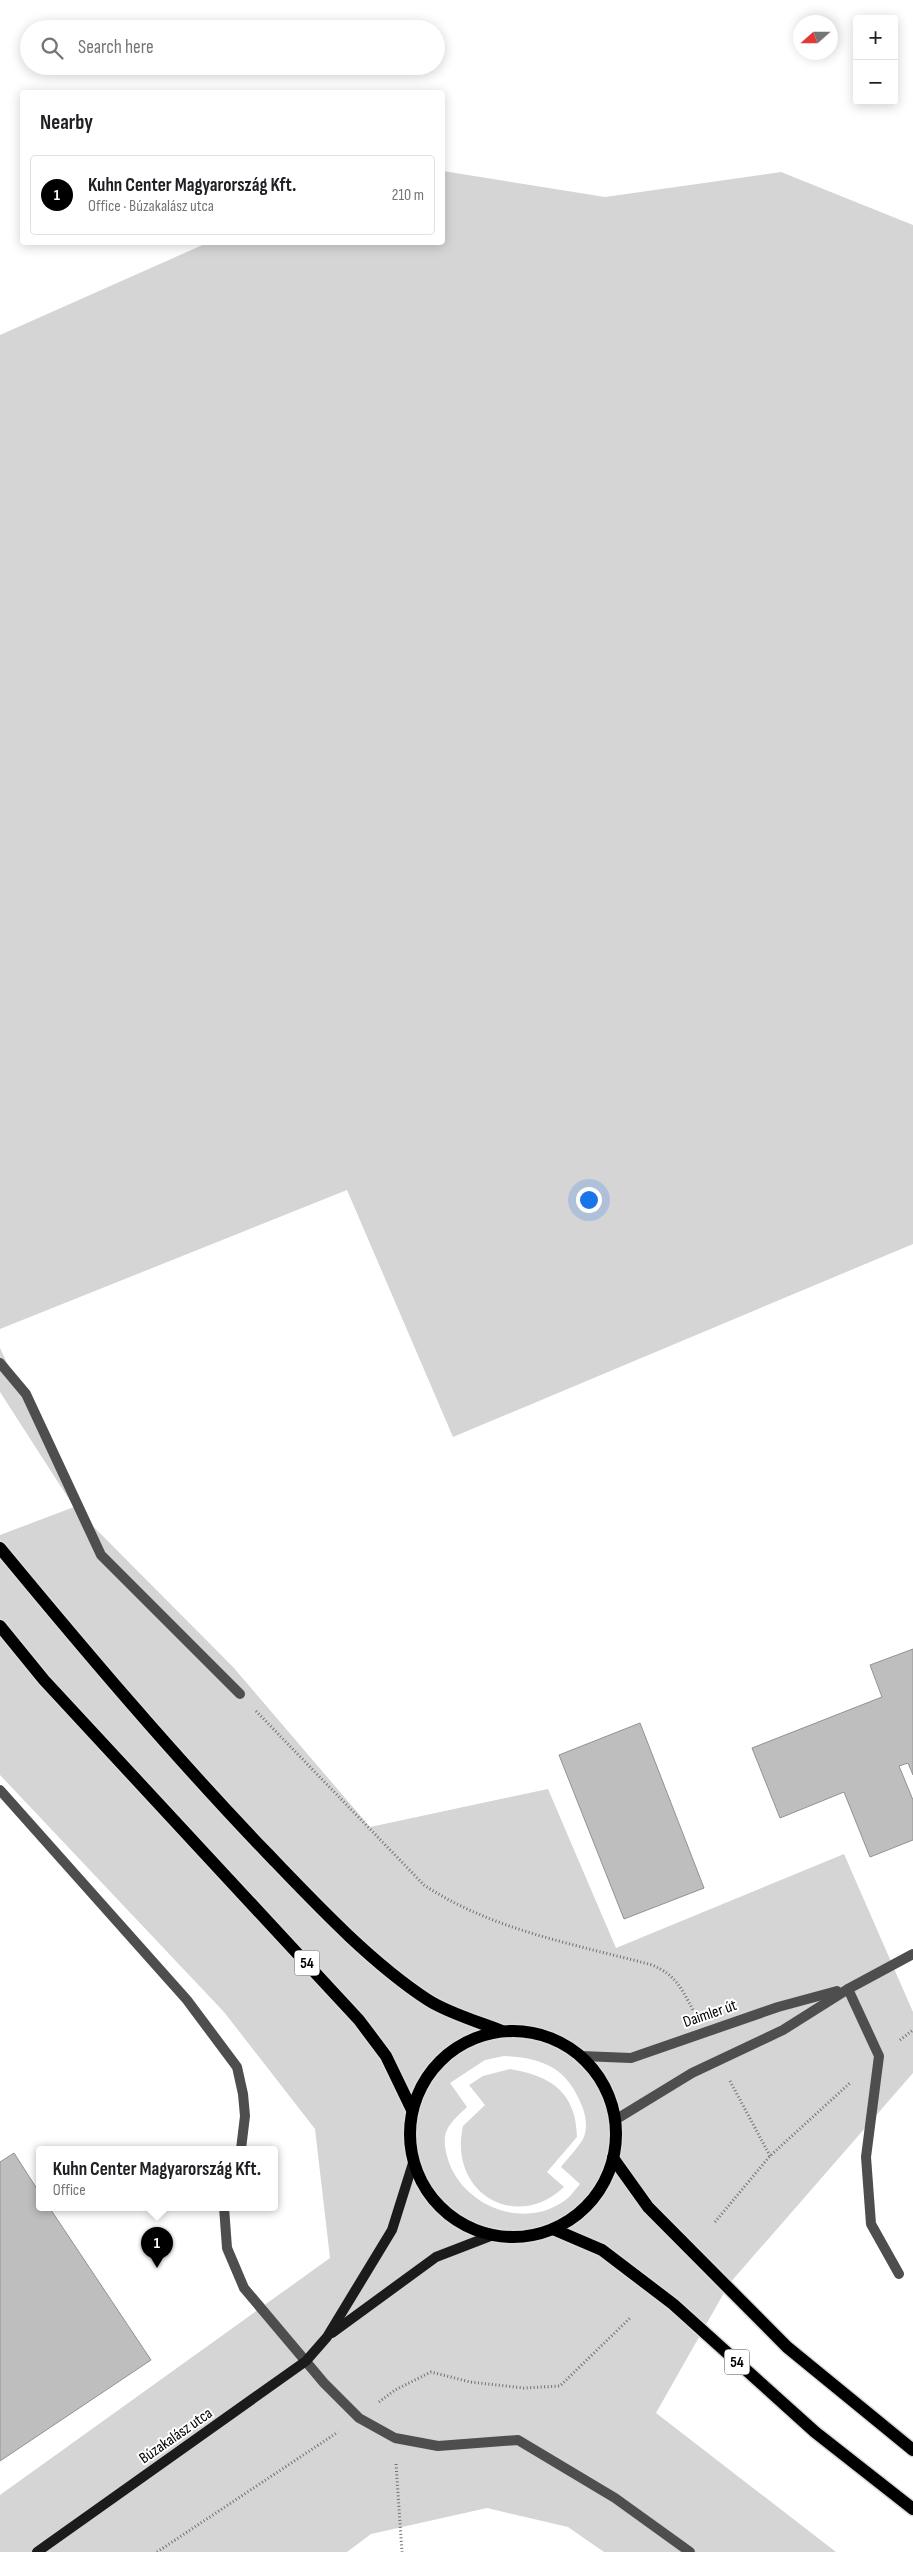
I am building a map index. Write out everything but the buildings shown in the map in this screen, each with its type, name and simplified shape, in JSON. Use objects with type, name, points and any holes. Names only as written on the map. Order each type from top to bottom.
[{"type":"main road","points":[[0,1548],[80,1645],[215,1798],[316,1905],[395,1976],[430,2002],[502,2031]]},
{"type":"main road","name":"54","points":[[0,1626],[44,1680],[359,2020],[386,2056],[412,2110]]},
{"type":"main road","points":[[502,2031],[530,2032],[557,2040],[581,2056],[604,2085],[615,2120],[613,2158],[607,2176],[585,2208],[553,2229],[514,2237],[493,2235],[474,2229],[442,2209],[420,2178],[414,2160],[410,2135],[412,2110],[427,2077],[445,2056],[467,2041],[502,2031]]},
{"type":"main road","points":[[613,2158],[648,2207],[786,2347],[913,2450]]},
{"type":"main road","name":"54","points":[[553,2229],[602,2250],[673,2304],[815,2432],[913,2509]]},
{"type":"street","points":[[0,1363],[26,1394],[101,1555],[240,1694]]},
{"type":"street","points":[[0,1790],[187,2000],[237,2067],[244,2094],[245,2116],[242,2146]]},
{"type":"street","name":"Daimler út","points":[[615,2120],[692,2073],[783,2030],[848,1989],[913,1954]]},
{"type":"street","points":[[848,1989],[879,2056],[866,2157],[870,2224],[899,2274]]},
{"type":"street","name":"Daimler út","points":[[581,2056],[631,2058],[778,2007],[848,1989]]},
{"type":"street","name":"Búzakalász utca","points":[[328,2337],[392,2230],[414,2160]]},
{"type":"street","points":[[224,2211],[227,2248],[244,2288],[270,2321],[359,2418],[395,2438],[438,2446],[518,2440],[600,2488],[690,2552]]},
{"type":"street","name":"Búzakalász utca","points":[[37,2552],[306,2361],[328,2337],[436,2257],[493,2235]]},
{"type":"path","points":[[240,1694],[424,1885],[448,1902],[506,1926],[652,1965],[667,1971],[679,1984],[694,2012]]},
{"type":"path","points":[[715,2222],[770,2156],[879,2056]]},
{"type":"path","points":[[730,2081],[770,2156]]},
{"type":"path","points":[[395,2390],[431,2372],[470,2382],[524,2388],[560,2386],[631,2317]]},
{"type":"path","points":[[157,2552],[359,2418]]},
{"type":"path","points":[[395,2438],[402,2552]]},
{"type":"shaded area","points":[[445,171],[605,197],[781,172],[913,225],[913,1244],[453,1437],[347,1190],[0,1329],[0,335],[202,245],[445,245]]},
{"type":"shaded area","points":[[0,1348],[74,1507],[0,1392]]},
{"type":"shaded area","points":[[74,1507],[233,1667],[370,1827],[548,1789],[616,1948],[844,1854],[913,2012],[913,2073],[729,2284],[656,2413],[836,2552],[604,2552],[568,2527],[487,2508],[371,2534],[347,2552],[0,2552],[0,2495],[330,2258],[315,2129],[224,2012],[0,1775],[0,1535]],"holes":[[[504,2056],[518,2057],[542,2063],[561,2074],[576,2093],[586,2122],[586,2131],[583,2139],[561,2167],[580,2184],[561,2203],[545,2211],[527,2214],[493,2207],[477,2199],[464,2187],[454,2173],[447,2156],[445,2143],[448,2127],[467,2107],[450,2083],[485,2060]]]},
{"type":"shaded area","points":[[510,2069],[538,2076],[558,2089],[572,2108],[576,2121],[577,2137],[547,2172],[564,2187],[545,2200],[525,2206],[507,2205],[489,2198],[475,2186],[466,2170],[461,2149],[463,2126],[485,2105],[469,2085],[483,2076]]},
{"type":"place","name":"Kuhn Center Magyarország Kft.","points":[[157,2268]]}]
